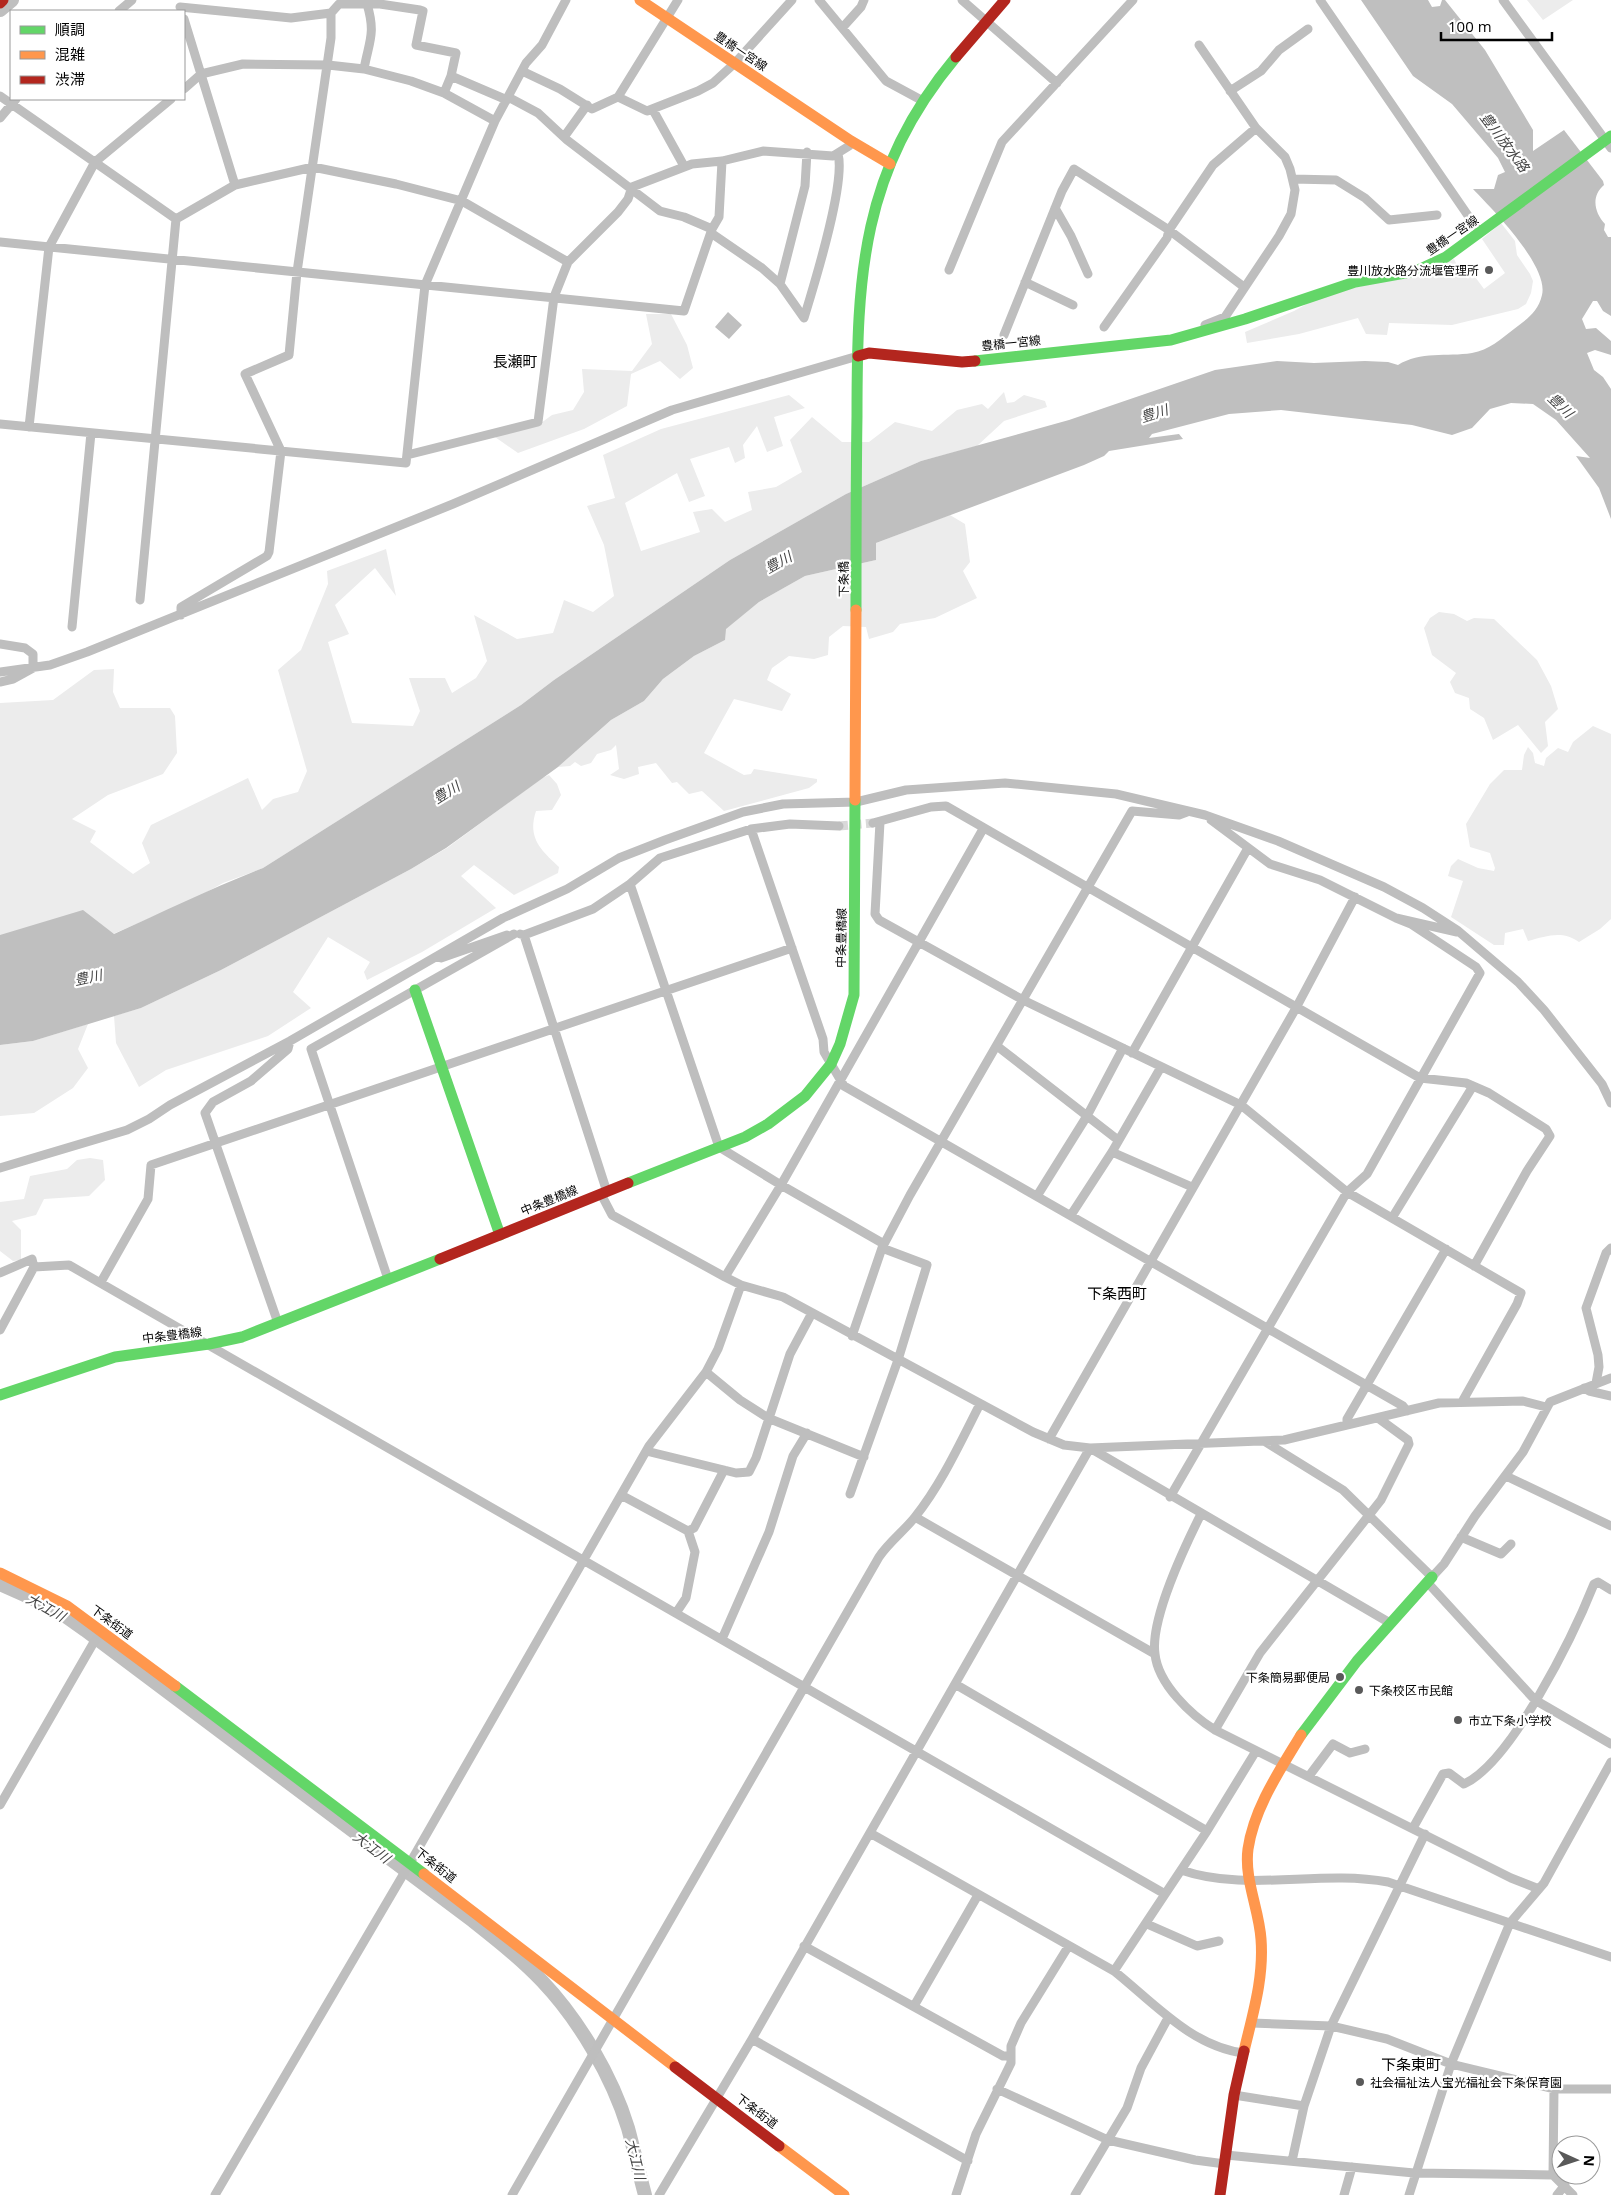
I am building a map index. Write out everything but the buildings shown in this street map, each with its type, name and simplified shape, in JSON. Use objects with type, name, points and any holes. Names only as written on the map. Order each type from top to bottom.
[{"type":"main road","points":[[0,3],[3,0]]},
{"type":"main road","name":"豊橋一宮線","points":[[640,0],[851,141],[890,164]]},
{"type":"main road","points":[[858,356],[858,298],[863,247],[875,200],[890,164],[923,101],[1005,0]]},
{"type":"main road","name":"豊橋一宮線","points":[[858,356],[869,353],[962,362],[1171,340],[1245,319],[1355,282],[1401,274],[1429,266],[1480,233],[1592,150],[1609,141]]},
{"type":"main road","name":"下条橋","points":[[856,802],[858,356]]},
{"type":"main road","name":"中条豊橋線","points":[[0,1395],[115,1358],[209,1344],[242,1337],[746,1137],[780,1118],[801,1102],[830,1065],[841,1042],[854,995],[856,802]]},
{"type":"main road","points":[[415,990],[500,1234]]},
{"type":"main road","name":"下条街道","points":[[0,1573],[67,1606],[99,1637],[410,1863],[613,2021],[844,2195]]},
{"type":"main road","points":[[1220,2195],[1234,2095],[1259,1993],[1263,1957],[1250,1881],[1249,1837],[1283,1764],[1308,1723],[1390,1623],[1430,1579]]},
{"type":"street","points":[[120,10],[132,0]]},
{"type":"street","points":[[0,424],[406,463],[426,285],[495,121],[522,71],[542,45],[566,0]]},
{"type":"street","points":[[522,71],[560,89],[592,109],[618,96],[678,0]]},
{"type":"street","points":[[618,96],[647,111],[706,87],[735,64],[792,0]]},
{"type":"street","points":[[819,0],[886,81],[923,101]]},
{"type":"street","points":[[843,27],[861,7],[864,0]]},
{"type":"street","points":[[962,0],[988,20],[1057,83]]},
{"type":"street","points":[[949,270],[1002,142],[1133,0]]},
{"type":"street","points":[[1320,0],[1480,233]]},
{"type":"street","points":[[1503,0],[1609,141]]},
{"type":"street","points":[[180,6],[291,18],[331,13],[339,4],[381,2],[423,11],[416,45],[456,53],[451,76],[444,93]]},
{"type":"street","points":[[364,69],[372,44],[373,27],[366,4]]},
{"type":"street","points":[[181,614],[181,607],[267,556],[281,451],[244,374],[289,355],[297,272],[332,38],[331,13]]},
{"type":"street","points":[[185,22],[235,184]]},
{"type":"street","points":[[1230,91],[1261,71],[1279,50],[1308,29]]},
{"type":"street","points":[[1171,340],[1225,317],[1279,236],[1294,202],[1293,179],[1285,157],[1256,128],[1199,45]]},
{"type":"street","points":[[185,87],[201,74],[243,64],[328,65],[364,69],[444,93],[495,121]]},
{"type":"street","points":[[451,76],[538,113],[564,137],[630,190],[660,211],[684,217],[712,231],[762,268],[780,284],[804,318],[836,192],[840,162],[838,154]]},
{"type":"street","points":[[29,427],[49,247],[95,162],[170,100]]},
{"type":"street","points":[[0,118],[13,101],[176,220]]},
{"type":"street","points":[[564,137],[586,105]]},
{"type":"street","points":[[653,110],[684,166]]},
{"type":"street","points":[[1104,327],[1167,238],[1169,230],[1213,165],[1256,128]]},
{"type":"street","points":[[407,455],[538,422],[554,297],[568,262],[618,212],[628,199],[632,187],[684,166],[722,161],[763,151],[807,152],[822,156],[838,154],[851,141]]},
{"type":"street","points":[[780,284],[805,186],[807,152]]},
{"type":"street","points":[[0,242],[684,311],[712,231],[719,217],[722,161]]},
{"type":"street","points":[[176,220],[235,184],[313,168],[396,184],[462,201],[568,262]]},
{"type":"street","points":[[1004,335],[1055,208],[1074,169],[1169,230],[1244,287]]},
{"type":"street","points":[[1293,179],[1336,180],[1365,198],[1389,220],[1405,216],[1437,215]]},
{"type":"street","points":[[1055,208],[1071,236],[1088,274]]},
{"type":"street","points":[[140,600],[176,220]]},
{"type":"street","points":[[1025,282],[1073,305]]},
{"type":"street","points":[[0,672],[50,665],[87,652],[453,504],[672,410],[858,356]]},
{"type":"street","points":[[72,627],[91,433]]},
{"type":"street","points":[[0,644],[25,648],[33,654],[33,668]]},
{"type":"street","points":[[0,682],[13,679],[33,668]]},
{"type":"street","points":[[0,1168],[127,1130],[290,1041],[503,918],[567,889],[619,858],[744,812],[783,804],[856,802],[906,790],[1005,783],[1116,794],[1178,807],[1187,812],[1205,815],[1278,841],[1384,887],[1423,908],[1461,933],[1518,982],[1544,1010],[1602,1084],[1611,1103]]},
{"type":"street","points":[[1462,1402],[1517,1304],[1521,1293],[1474,1266],[1446,1249],[1347,1192],[1241,1104],[1023,1000],[878,920],[875,914],[876,823],[931,807],[946,806],[983,829],[1088,886],[1420,1078],[1466,1083],[1489,1093],[1546,1130],[1550,1136],[1527,1171],[1474,1266]]},
{"type":"street","points":[[852,1336],[883,1246],[941,1141],[998,1046],[1132,811],[1179,815],[1187,812]]},
{"type":"street","points":[[1170,1497],[1347,1192],[1367,1174],[1480,973],[1476,967],[1411,924],[1320,880],[1270,864],[1205,815]]},
{"type":"street","points":[[432,959],[444,957],[479,943],[514,934],[524,934],[593,909],[630,884],[660,858],[751,829],[790,824],[839,826]]},
{"type":"street","points":[[751,829],[822,1039],[824,1052],[844,1086],[1268,1328],[1403,1406],[1407,1411]]},
{"type":"street","points":[[725,1278],[840,1081],[983,829]]},
{"type":"street","points":[[1132,1053],[1248,848]]},
{"type":"street","points":[[630,884],[719,1147],[883,1246],[927,1265],[898,1360],[850,1494]]},
{"type":"street","points":[[1049,1440],[1296,1008],[1355,897]]},
{"type":"street","points":[[435,979],[479,943],[499,925],[503,918]]},
{"type":"street","points":[[1396,918],[1461,933]]},
{"type":"street","points":[[388,1279],[310,1049],[514,934]]},
{"type":"street","points":[[524,934],[612,1215],[725,1278],[783,1298],[1049,1440],[1090,1448],[1284,1440],[1439,1403],[1523,1401],[1546,1407]]},
{"type":"street","points":[[101,1282],[148,1199],[151,1165],[792,948]]},
{"type":"street","points":[[278,1323],[205,1113],[213,1102],[250,1081],[288,1049],[290,1041]]},
{"type":"street","points":[[998,1046],[1118,1140]]},
{"type":"street","points":[[1037,1196],[1087,1116],[1123,1048]]},
{"type":"street","points":[[1071,1215],[1112,1152],[1161,1067]]},
{"type":"street","points":[[1392,1218],[1473,1086]]},
{"type":"street","points":[[1112,1152],[1192,1187]]},
{"type":"street","points":[[1596,1383],[1599,1368],[1598,1355],[1586,1308],[1606,1253],[1611,1248]]},
{"type":"street","points":[[1347,1425],[1347,1419],[1366,1385],[1446,1249]]},
{"type":"street","points":[[0,1273],[32,1259],[34,1267],[0,1330]]},
{"type":"street","points":[[34,1267],[69,1265],[101,1282],[583,1561],[1165,1894]]},
{"type":"street","points":[[215,2195],[410,1863],[646,1450],[706,1372],[718,1349],[741,1285]]},
{"type":"street","points":[[646,1450],[736,1473],[749,1472],[756,1458],[790,1354],[812,1313]]},
{"type":"street","points":[[706,1372],[740,1400],[768,1418],[864,1457]]},
{"type":"street","points":[[1430,1579],[1444,1564],[1531,1439],[1546,1407],[1555,1398],[1611,1378]]},
{"type":"street","points":[[1584,1388],[1611,1396]]},
{"type":"street","points":[[512,2195],[879,1557],[915,1517],[948,1467],[980,1404]]},
{"type":"street","points":[[1215,1730],[1260,1653],[1381,1500],[1409,1444],[1408,1440],[1380,1422],[1378,1418]]},
{"type":"street","points":[[722,1639],[769,1532],[793,1456],[807,1434]]},
{"type":"street","points":[[1264,1441],[1343,1490],[1430,1579],[1535,1700],[1611,1744]]},
{"type":"street","points":[[1090,1448],[1170,1497],[1317,1579],[1390,1623]]},
{"type":"street","points":[[659,2195],[752,2039],[1090,1448]]},
{"type":"street","points":[[688,1531],[694,1528],[724,1470]]},
{"type":"street","points":[[1506,1476],[1610,1524]]},
{"type":"street","points":[[621,1495],[688,1531],[695,1552],[686,1598],[676,1614]]},
{"type":"street","points":[[1201,1514],[1183,1550],[1158,1628],[1155,1654],[1168,1686],[1198,1719],[1215,1730],[1511,1878],[1539,1889]]},
{"type":"street","points":[[915,1517],[1155,1654]]},
{"type":"street","points":[[1461,1537],[1501,1554],[1511,1544]]},
{"type":"street","points":[[1413,1828],[1443,1774],[1449,1773],[1464,1784],[1474,1780],[1515,1736],[1584,1610],[1594,1584],[1598,1582],[1611,1590]]},
{"type":"street","points":[[0,1805],[99,1637]]},
{"type":"street","points":[[955,1684],[1207,1831]]},
{"type":"street","points":[[1309,1776],[1333,1744],[1350,1753],[1365,1749]]},
{"type":"street","points":[[1114,1972],[1207,1831],[1256,1751]]},
{"type":"street","points":[[1409,2195],[1414,2173],[1451,2064],[1510,1923],[1539,1889],[1611,1762]]},
{"type":"street","points":[[870,1833],[1114,1972],[1168,2018],[1210,2044],[1244,2053]]},
{"type":"street","points":[[1292,2161],[1304,2106],[1332,2026],[1425,1834]]},
{"type":"street","points":[[1181,1870],[1194,1874],[1250,1881],[1332,1877],[1371,1879],[1400,1885],[1611,1957]]},
{"type":"street","points":[[914,2006],[978,1895]]},
{"type":"street","points":[[1147,1924],[1197,1946],[1219,1940]]},
{"type":"street","points":[[804,1946],[1004,2056],[1010,2056]]},
{"type":"street","points":[[957,2195],[976,2134],[1011,2063],[1011,2046],[1022,2022],[1068,1947]]},
{"type":"street","points":[[1075,2195],[1127,2108],[1141,2068],[1168,2018]]},
{"type":"street","points":[[1252,2023],[1332,2026],[1387,2039],[1451,2064],[1554,2089],[1611,2090]]},
{"type":"street","points":[[752,2039],[968,2162]]},
{"type":"street","points":[[1553,2135],[1554,2089]]},
{"type":"street","points":[[997,2090],[1108,2140],[1195,2160],[1292,2161],[1414,2173],[1551,2175]]},
{"type":"street","points":[[1234,2095],[1304,2106]]},
{"type":"street","points":[[1344,2195],[1352,2167]]},
{"type":"shaded area","points":[[1527,0],[1573,0],[1543,20]]},
{"type":"shaded area","points":[[1501,223],[1515,241],[1517,255],[1533,281],[1531,293],[1526,304],[1518,309],[1452,325],[1389,323],[1387,335],[1366,334],[1358,318],[1299,334],[1247,343],[1245,332],[1294,311],[1325,294],[1426,272],[1454,259],[1459,269],[1470,270],[1484,289],[1505,273],[1482,239]]},
{"type":"shaded area","points":[[646,314],[671,314],[687,345],[693,368],[680,379],[660,361],[631,374],[627,406],[584,429],[518,453],[495,437],[541,423],[552,415],[573,410],[584,392],[582,369],[632,371],[652,344]]},
{"type":"shaded area","points":[[1004,392],[1007,403],[1014,402],[1024,395],[1045,401],[1047,407],[1004,421],[977,446],[921,461],[846,494],[730,560],[554,680],[521,705],[263,868],[223,883],[196,898],[113,934],[0,935],[0,703],[53,700],[94,670],[114,669],[113,692],[120,708],[170,708],[175,716],[177,753],[163,774],[108,795],[72,819],[96,831],[90,842],[133,874],[150,863],[142,843],[151,825],[248,778],[262,810],[273,799],[298,792],[307,771],[278,670],[301,650],[328,584],[327,571],[386,549],[396,596],[375,568],[335,605],[349,634],[328,642],[352,723],[413,726],[420,711],[409,678],[445,678],[452,693],[476,678],[487,661],[474,615],[517,639],[553,633],[564,600],[593,612],[614,596],[604,545],[587,506],[615,498],[603,455],[661,429],[789,395],[805,408],[774,417],[783,446],[767,452],[757,426],[743,445],[745,458],[735,463],[729,447],[690,459],[705,496],[689,502],[677,473],[625,503],[641,551],[700,532],[693,512],[712,509],[725,522],[752,510],[748,492],[776,487],[802,472],[790,440],[812,417],[842,442],[869,442],[895,422],[932,431],[957,410],[982,404],[988,409]]},
{"type":"shaded area","points":[[950,515],[965,524],[970,562],[963,571],[977,598],[935,618],[900,624],[893,632],[869,639],[866,627],[843,626],[829,637],[828,655],[814,659],[789,656],[772,668],[767,680],[791,694],[782,711],[734,699],[704,753],[744,775],[751,774],[754,769],[817,779],[817,782],[809,788],[724,811],[702,791],[689,794],[677,782],[672,783],[656,763],[638,767],[639,774],[624,779],[610,775],[619,769],[616,745],[611,750],[597,754],[591,763],[581,766],[575,762],[570,766],[558,767],[611,720],[644,701],[663,679],[694,656],[725,640],[725,629],[759,602],[805,576],[876,560],[876,543]]},
{"type":"shaded area","points":[[1439,612],[1454,614],[1467,621],[1474,618],[1494,619],[1537,660],[1551,686],[1558,709],[1545,722],[1548,746],[1541,753],[1518,725],[1493,740],[1484,718],[1470,709],[1469,698],[1455,693],[1450,682],[1456,673],[1432,655],[1424,628],[1430,618]]},
{"type":"shaded area","points":[[1593,726],[1611,734],[1611,919],[1600,929],[1579,942],[1573,938],[1560,935],[1528,941],[1523,929],[1505,933],[1504,945],[1494,945],[1451,917],[1463,881],[1448,876],[1451,866],[1458,859],[1478,868],[1494,871],[1495,868],[1490,853],[1470,847],[1466,824],[1490,784],[1504,770],[1522,770],[1524,755],[1528,747],[1533,753],[1535,763],[1544,766],[1546,758],[1558,748],[1568,752],[1573,742]]},
{"type":"shaded area","points":[[549,775],[557,784],[561,795],[552,810],[536,811],[533,829],[541,849],[559,867],[558,873],[514,895],[474,865],[461,876],[496,908],[422,952],[367,980],[364,972],[370,962],[328,937],[293,992],[311,1008],[268,1036],[166,1070],[139,1087],[116,1043],[114,1016],[141,1008],[221,970],[411,869],[447,848],[542,778]]},
{"type":"shaded area","points":[[88,1024],[78,1049],[88,1068],[73,1088],[34,1113],[0,1116],[0,1045],[33,1041]]},
{"type":"shaded area","points":[[90,1158],[103,1160],[105,1180],[89,1196],[44,1199],[36,1215],[12,1221],[21,1230],[21,1260],[13,1261],[0,1251],[0,1202],[24,1199],[30,1176],[67,1169],[77,1160]]},
{"type":"water","points":[[1361,0],[1428,0],[1432,7],[1440,6],[1442,0],[1445,0],[1485,50],[1533,130],[1533,151],[1564,130],[1603,181],[1604,185],[1597,194],[1596,209],[1605,224],[1604,230],[1608,237],[1611,237],[1611,316],[1603,311],[1597,301],[1593,301],[1582,319],[1586,329],[1596,328],[1611,341],[1611,355],[1595,350],[1587,353],[1594,370],[1603,377],[1611,389],[1611,519],[1599,488],[1576,456],[1590,458],[1556,420],[1533,404],[1511,403],[1490,409],[1472,428],[1452,435],[1412,425],[1281,410],[1229,414],[1152,434],[1149,438],[1179,434],[1183,439],[1109,451],[1104,456],[1084,465],[876,543],[876,560],[805,576],[759,602],[726,629],[725,640],[694,656],[663,679],[644,701],[611,720],[558,767],[446,848],[411,869],[221,970],[141,1008],[33,1041],[0,1045],[0,935],[83,910],[114,934],[263,868],[521,705],[554,680],[730,560],[846,494],[921,461],[1069,420],[1215,370],[1277,361],[1314,363],[1365,361],[1388,362],[1398,365],[1424,356],[1478,352],[1504,337],[1531,315],[1538,306],[1542,295],[1542,283],[1537,269],[1528,254],[1505,224],[1473,189],[1494,189],[1498,175],[1505,172],[1498,158],[1452,104],[1413,76]]},
{"type":"water","points":[[728,312],[742,325],[729,339],[715,327]]},
{"type":"waterway","points":[[0,10],[12,0]]},
{"type":"waterway","name":"大江川","points":[[0,1584],[54,1608],[85,1630],[473,1921],[526,1965],[556,1996],[569,2013],[604,2069],[628,2128],[645,2195]]},
{"type":"tunnel","points":[[839,826],[873,823]]},
{"type":"traffic: fast","points":[[856,610],[857,365],[863,271],[871,226],[883,184],[900,141],[924,99],[956,57]]},
{"type":"traffic: fast","points":[[975,361],[1171,340],[1245,319],[1355,282],[1416,271],[1446,257],[1611,136]]},
{"type":"traffic: fast","points":[[628,1183],[745,1137],[768,1124],[805,1096],[831,1064],[840,1044],[854,995],[855,800]]},
{"type":"traffic: fast","points":[[415,990],[500,1235]]},
{"type":"traffic: fast","points":[[0,1395],[115,1357],[209,1344],[242,1337],[440,1259]]},
{"type":"traffic: fast","points":[[1301,1735],[1357,1661],[1432,1577]]},
{"type":"traffic: fast","points":[[175,1686],[424,1874]]},
{"type":"traffic: slow","points":[[640,0],[851,141],[890,164]]},
{"type":"traffic: slow","points":[[855,800],[856,610]]},
{"type":"traffic: slow","points":[[0,1573],[67,1606],[175,1686]]},
{"type":"traffic: slow","points":[[1244,2051],[1257,1995],[1262,1953],[1260,1928],[1248,1872],[1248,1849],[1251,1834],[1262,1804],[1301,1735]]},
{"type":"traffic: slow","points":[[424,1874],[675,2067]]},
{"type":"traffic: slow","points":[[779,2146],[844,2195]]},
{"type":"traffic: jam","points":[[0,3],[3,0]]},
{"type":"traffic: jam","points":[[956,57],[1005,0]]},
{"type":"traffic: jam","points":[[858,356],[869,353],[962,362],[975,361]]},
{"type":"traffic: jam","points":[[440,1259],[628,1183]]},
{"type":"traffic: jam","points":[[1220,2195],[1234,2095],[1244,2051]]},
{"type":"traffic: jam","points":[[675,2067],[779,2146]]},
{"type":"place","name":"豊川放水路分流堰管理所","points":[[1489,270]]},
{"type":"place","name":"下条簡易郵便局","points":[[1340,1677]]},
{"type":"place","name":"下条校区市民館","points":[[1359,1690]]},
{"type":"place","name":"市立下条小学校","points":[[1458,1720]]},
{"type":"place","name":"社会福祉法人宝光福祉会下条保育園","points":[[1360,2082]]},
{"type":"district","name":"長瀬町","points":[[515,361]]},
{"type":"district","name":"下条西町","points":[[1117,1293]]},
{"type":"district","name":"下条東町","points":[[1411,2064]]},
{"type":"water label","name":"豊川放水路","points":[[1505,142]]},
{"type":"water label","name":"豊川","points":[[1561,405]]},
{"type":"water label","name":"豊川","points":[[1154,413]]},
{"type":"water label","name":"豊川","points":[[778,562]]},
{"type":"water label","name":"豊川","points":[[446,792]]},
{"type":"water label","name":"豊川","points":[[88,977]]}]
